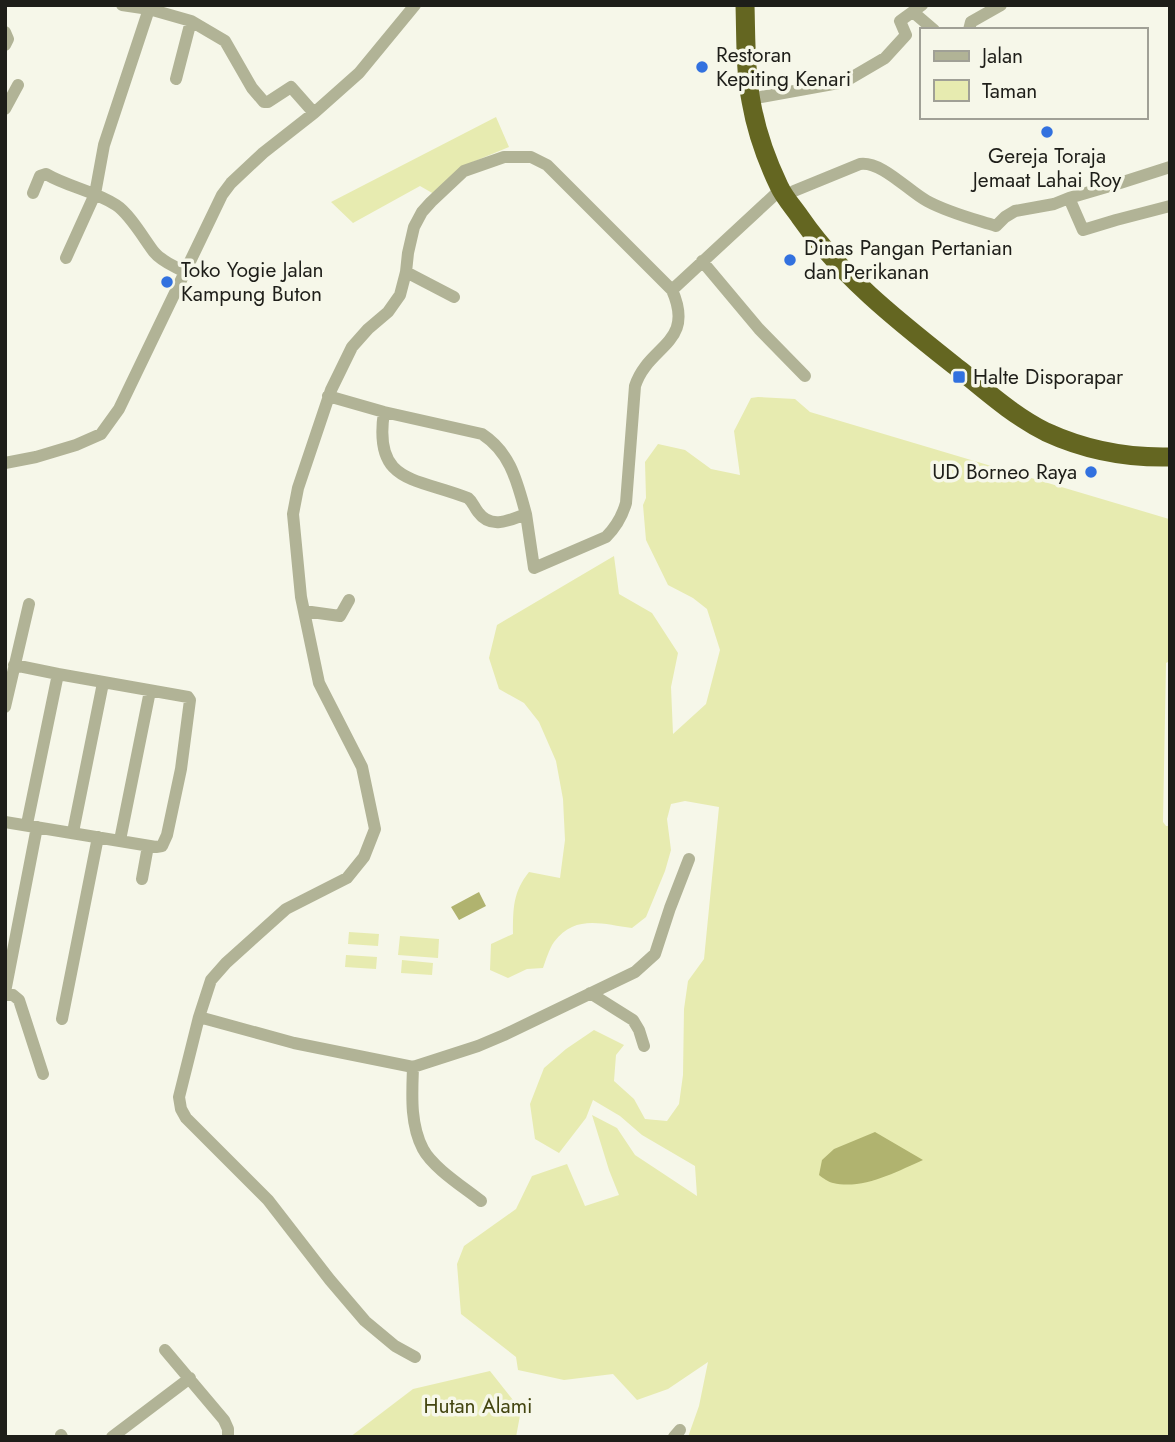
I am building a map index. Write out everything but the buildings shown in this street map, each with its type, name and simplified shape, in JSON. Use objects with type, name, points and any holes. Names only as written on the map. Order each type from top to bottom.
[{"type":"highway","points":[[745,5],[751,100],[764,152],[813,236],[860,287],[905,327],[1018,415],[1045,431],[1106,453],[1170,457]]},
{"type":"highway","points":[[757,5],[757,54],[761,97],[786,176],[787,190],[868,278],[1022,407],[1042,419],[1106,444],[1170,449]]},
{"type":"street","points":[[122,5],[149,9],[191,21],[226,41],[252,88],[264,102],[268,103],[291,87],[314,113]]},
{"type":"street","points":[[5,463],[76,446],[101,434],[120,410],[222,195],[263,153],[359,73],[415,5]]},
{"type":"street","points":[[970,28],[971,22],[1001,5]]},
{"type":"street","points":[[66,257],[95,194],[104,145],[149,9]]},
{"type":"street","points":[[761,97],[844,82],[885,58],[906,35],[900,21],[918,9],[932,28]]},
{"type":"street","points":[[176,79],[191,21]]},
{"type":"street","points":[[5,32],[8,39],[5,45]]},
{"type":"street","points":[[5,109],[18,86]]},
{"type":"street","points":[[328,396],[482,434],[493,441],[506,456],[526,514],[534,568],[606,537],[621,518],[626,503],[635,386],[642,371],[676,332],[679,321],[678,305],[672,290],[547,166],[531,157],[504,157],[464,171],[422,212],[414,227],[400,295],[388,312],[352,347],[328,396],[298,488],[293,514],[301,597],[319,682],[362,767],[375,829],[363,857],[347,878],[286,909],[211,980],[179,1097],[186,1118],[268,1200],[365,1321],[395,1346],[415,1357]]},
{"type":"street","points":[[672,290],[702,261],[787,190],[860,164],[866,163],[880,169],[926,201],[996,226],[1015,211],[1054,204],[1170,167]]},
{"type":"street","points":[[33,193],[40,176],[46,174],[95,194],[120,208],[164,262],[186,273]]},
{"type":"street","points":[[1069,198],[1083,230],[1170,206]]},
{"type":"street","points":[[702,261],[759,329],[805,376]]},
{"type":"street","points":[[406,272],[454,297]]},
{"type":"street","points":[[384,411],[381,431],[383,452],[390,464],[402,474],[468,498],[479,513],[490,521],[504,522],[526,514]]},
{"type":"street","points":[[304,611],[340,616],[349,600]]},
{"type":"street","points":[[5,707],[29,604]]},
{"type":"street","points":[[5,822],[148,846],[162,846],[167,835],[181,769],[190,700],[188,697],[14,665]]},
{"type":"street","points":[[43,1074],[19,1000],[5,993],[58,674]]},
{"type":"street","points":[[73,832],[103,683]]},
{"type":"street","points":[[120,840],[149,691]]},
{"type":"street","points":[[62,1019],[98,837]]},
{"type":"street","points":[[142,879],[148,846]]},
{"type":"street","points":[[199,1017],[294,1042],[413,1067],[504,1035],[635,972],[655,954],[689,859]]},
{"type":"street","points":[[590,993],[633,1020],[644,1046]]},
{"type":"street","points":[[413,1067],[411,1100],[424,1151],[443,1172],[481,1201]]},
{"type":"street","points":[[165,1350],[224,1420],[228,1437]]},
{"type":"street","points":[[112,1437],[190,1378]]},
{"type":"green space","points":[[496,117],[509,147],[463,166],[434,194],[420,186],[353,223],[331,202]]},
{"type":"green space","points":[[751,398],[795,399],[810,412],[1169,519],[1170,661],[1166,663],[1163,822],[1170,826],[1170,1437],[688,1437],[699,1406],[708,1362],[668,1389],[637,1400],[613,1374],[564,1380],[518,1370],[516,1357],[461,1314],[457,1264],[464,1246],[516,1209],[532,1176],[567,1164],[585,1206],[619,1195],[592,1115],[617,1128],[635,1155],[697,1196],[695,1166],[642,1135],[620,1116],[593,1100],[586,1118],[559,1153],[535,1139],[530,1104],[544,1068],[594,1030],[624,1045],[616,1055],[614,1081],[634,1099],[645,1119],[667,1121],[679,1104],[683,1075],[684,1009],[688,981],[704,959],[719,807],[685,801],[671,804],[667,819],[671,850],[665,871],[646,917],[632,928],[600,923],[580,924],[562,933],[554,942],[543,968],[527,969],[508,978],[490,970],[491,944],[513,934],[515,901],[524,879],[529,872],[560,878],[565,840],[563,799],[556,761],[539,722],[524,703],[499,689],[489,658],[497,625],[614,556],[619,594],[652,613],[678,653],[671,687],[673,734],[706,704],[720,650],[707,609],[668,585],[646,540],[643,505],[646,498],[645,462],[658,444],[685,450],[711,469],[740,475],[734,431]]},
{"type":"green space","points":[[349,932],[379,934],[378,946],[348,944]]},
{"type":"green space","points":[[400,936],[439,939],[438,958],[398,955]]},
{"type":"green space","points":[[346,955],[377,957],[376,969],[345,967]]},
{"type":"green space","points":[[402,960],[433,963],[432,975],[401,973]]},
{"type":"green space","name":"Hutan Alami","points":[[490,1371],[521,1410],[516,1437],[350,1437],[413,1389]]},
{"type":"shaded area","points":[[479,892],[486,906],[459,920],[451,907]]},
{"type":"shaded area","points":[[875,1132],[923,1160],[879,1179],[856,1184],[833,1183],[819,1175],[822,1160],[834,1149]]},
{"type":"place","name":"Restoran Kepiting Kenari","points":[[702,67]]},
{"type":"place","name":"Gereja Toraja Jemaat Lahai Roy","points":[[1047,132]]},
{"type":"place","name":"Dinas Pangan Pertanian dan Perikanan","points":[[790,260]]},
{"type":"place","name":"Toko Yogie Jalan Kampung Buton","points":[[167,282]]},
{"type":"place","name":"Halte Disporapar","points":[[959,377]]},
{"type":"place","name":"UD Borneo Raya","points":[[1091,472]]}]
